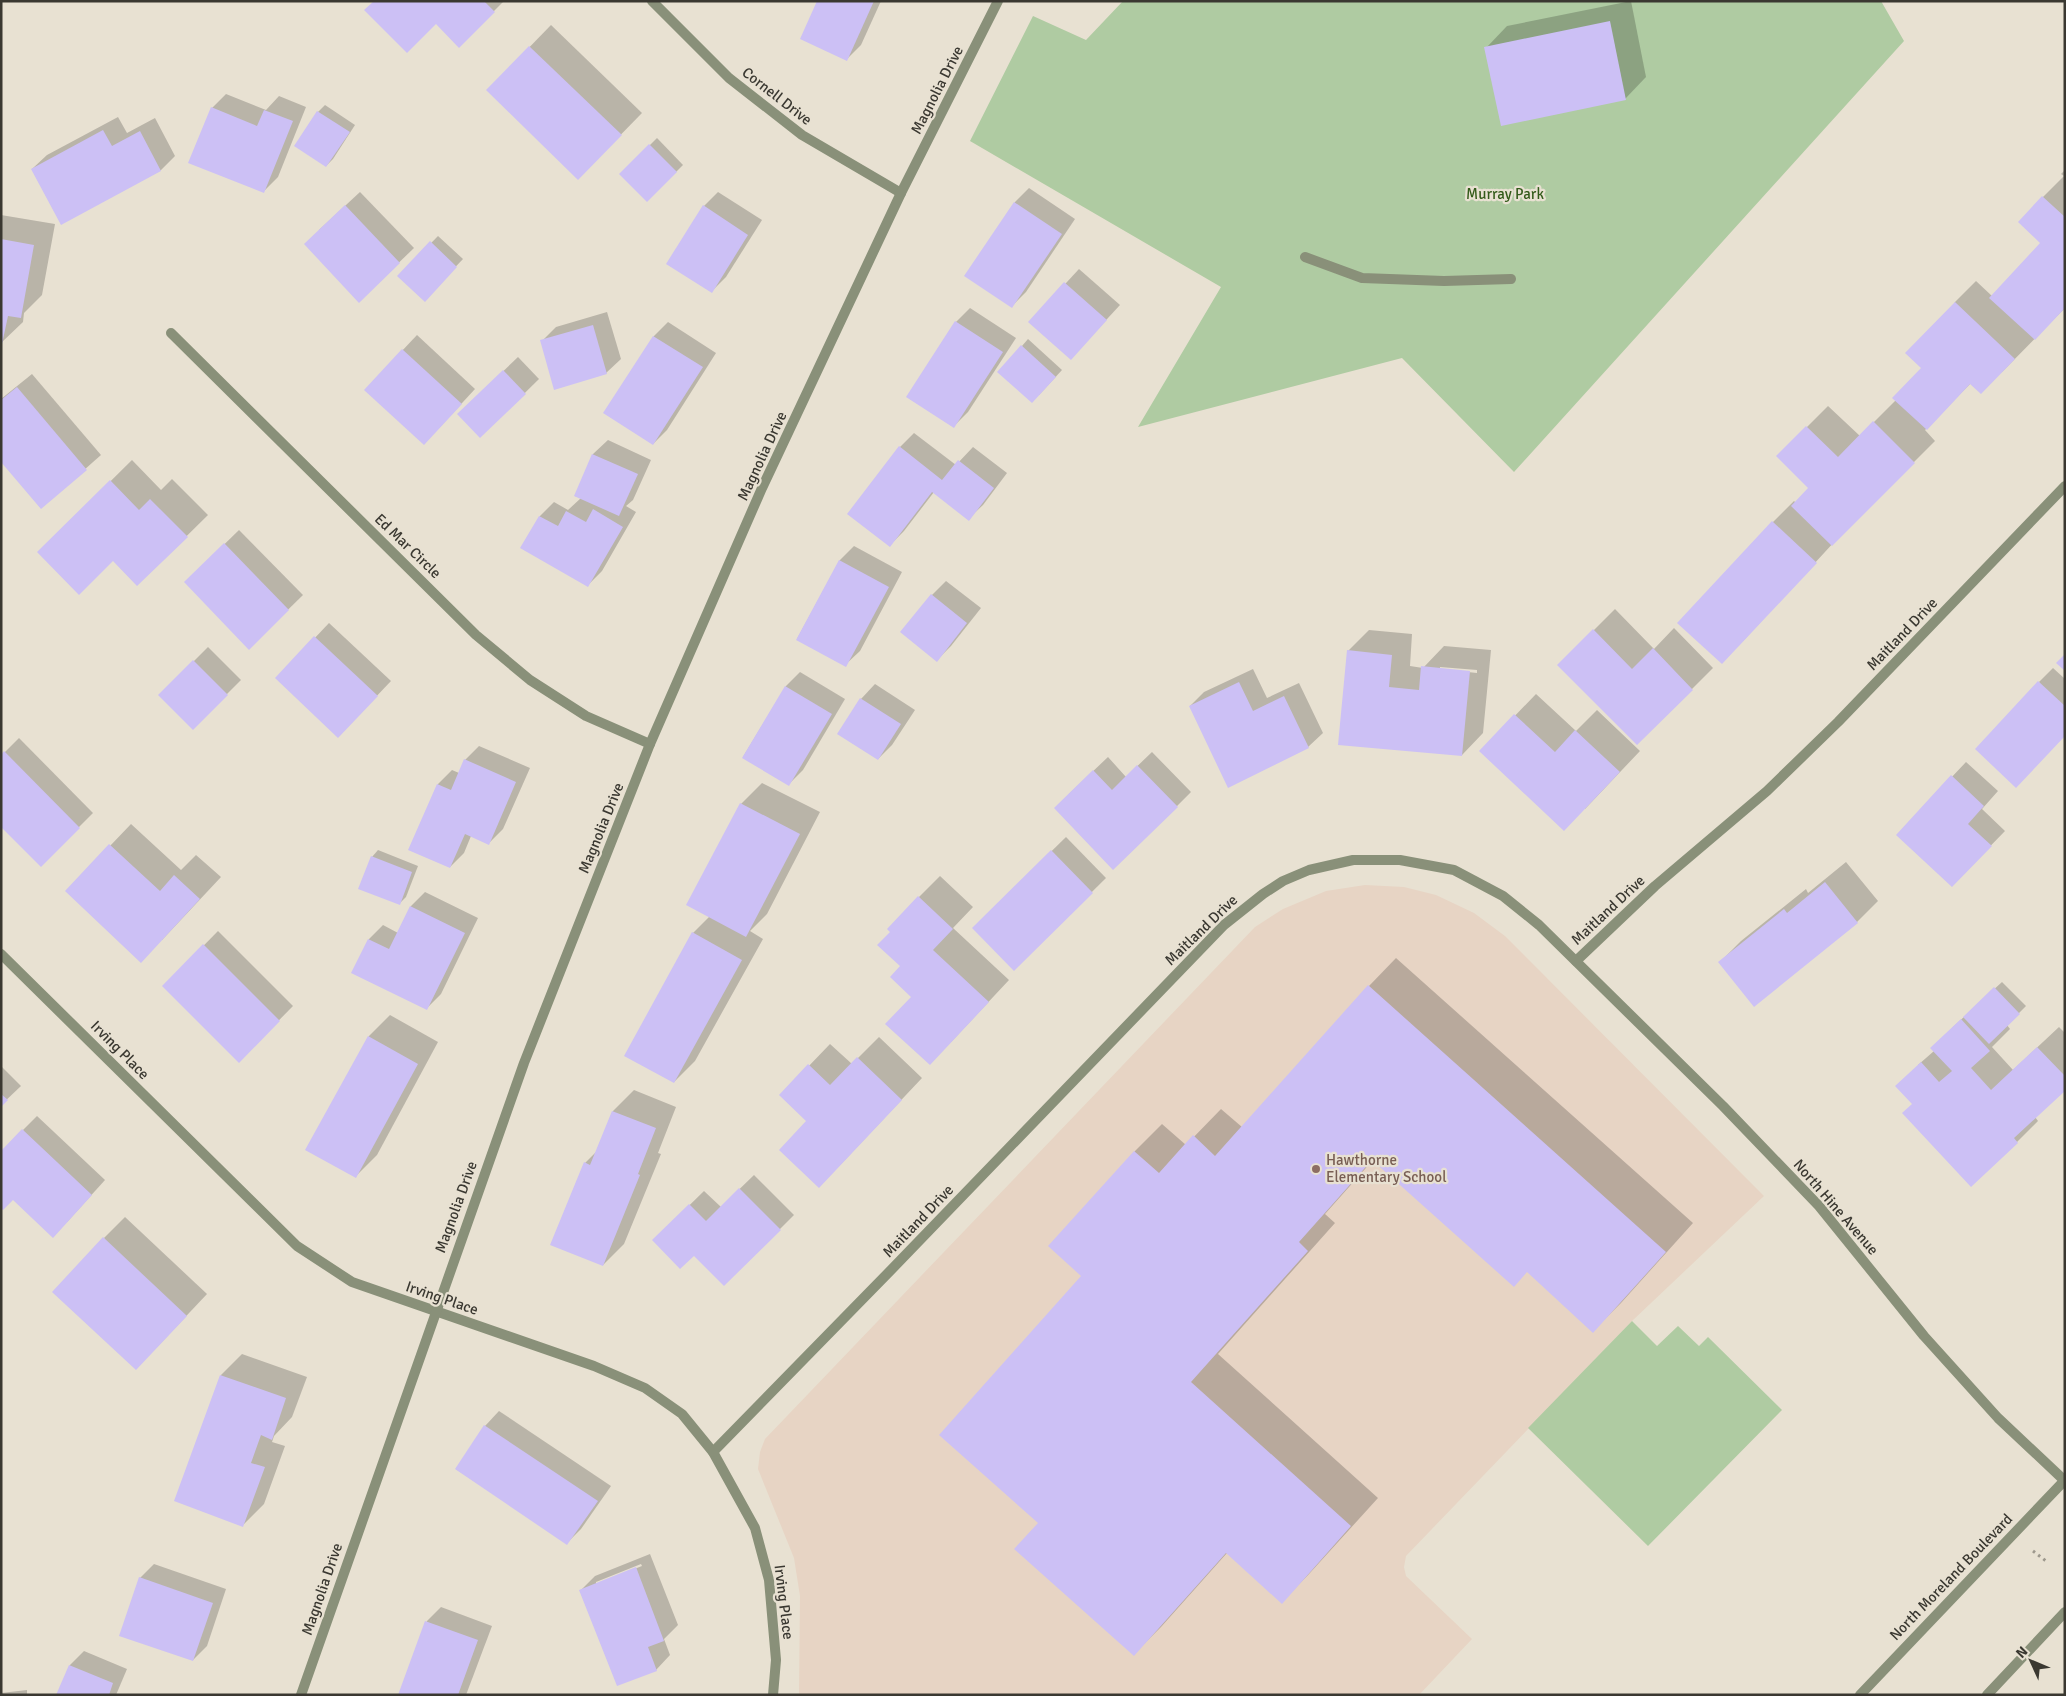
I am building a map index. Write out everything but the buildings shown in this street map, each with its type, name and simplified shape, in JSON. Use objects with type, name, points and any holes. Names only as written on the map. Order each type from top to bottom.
[{"type":"street","name":"Cornell Drive","points":[[652,1],[729,78],[802,135],[901,193]]},
{"type":"street","name":"Magnolia Drive","points":[[301,1695],[524,1063],[650,744],[762,488],[901,193],[998,1]]},
{"type":"street","points":[[1305,257],[1362,278],[1444,281],[1512,279]]},
{"type":"street","name":"Ed Mar Circle","points":[[171,333],[476,635],[530,680],[586,716],[650,744]]},
{"type":"street","name":"Maitland Drive","points":[[713,1452],[1224,925],[1263,894],[1283,881],[1308,870],[1353,860],[1400,860],[1454,870],[1503,896],[1539,925],[1576,961],[1655,886],[1774,784],[1838,722],[2065,486]]},
{"type":"street","name":"Irving Place","points":[[1,954],[297,1246],[352,1282],[594,1366],[645,1388],[682,1414],[713,1452],[755,1528],[769,1580],[776,1660],[773,1695]]},
{"type":"street","name":"North Hine Avenue","points":[[1576,961],[1723,1106],[1819,1206],[1930,1343],[1998,1418],[2065,1480]]},
{"type":"street","name":"North Moreland Boulevard","points":[[1860,1695],[2065,1480]]},
{"type":"street","points":[[1986,1695],[2065,1612]]},
{"type":"path","points":[[2026,1545],[2046,1562]]},
{"type":"shaded area","points":[[1365,885],[1404,887],[1436,895],[1474,913],[1505,936],[1764,1196],[1632,1321],[1406,1556],[1404,1567],[1406,1576],[1472,1639],[1419,1695],[799,1695],[800,1596],[794,1558],[758,1469],[760,1452],[765,1439],[1255,927],[1283,909],[1326,891]]},
{"type":"green space","name":"Murray Park","points":[[1123,1],[1881,1],[1904,41],[1514,472],[1402,358],[1138,427],[1221,287],[970,141],[1033,16],[1086,40]]},
{"type":"green space","points":[[1632,1321],[1657,1346],[1678,1326],[1699,1346],[1708,1337],[1782,1410],[1648,1546],[1528,1428]]},
{"type":"place","name":"Hawthorne Elementary School","points":[[1316,1169]]}]
